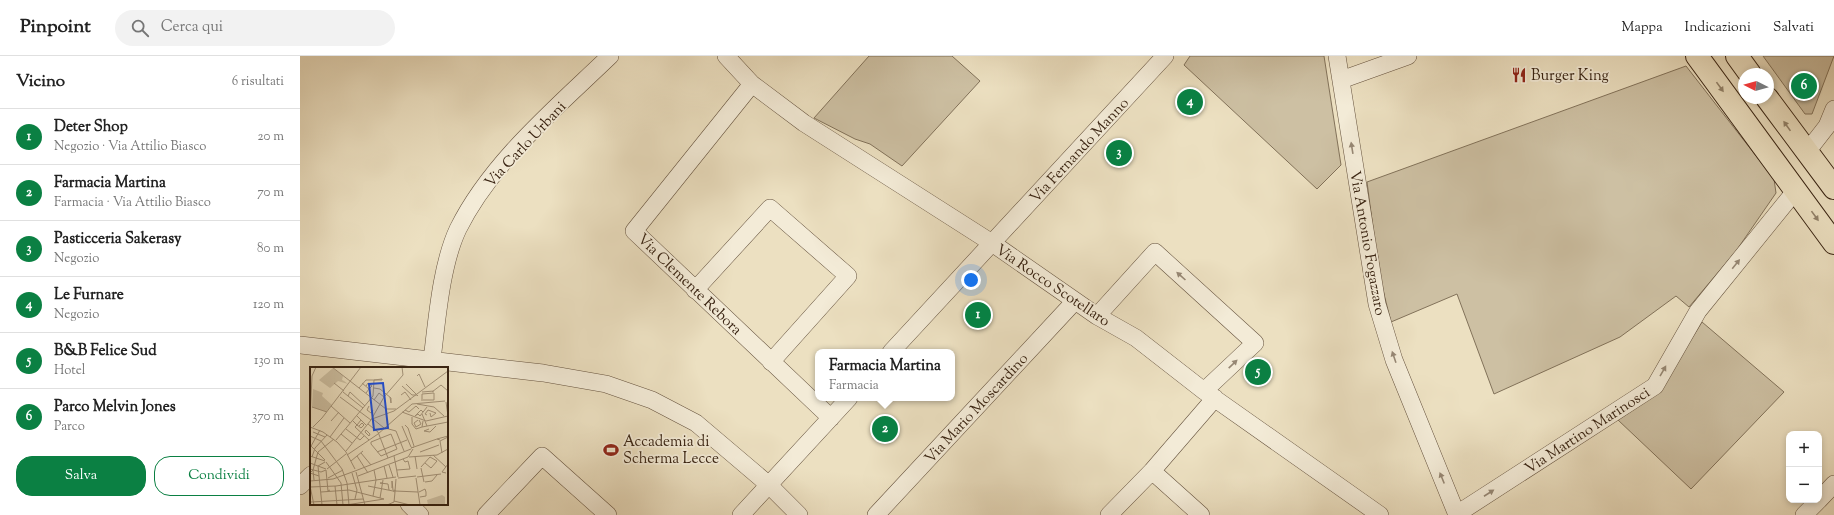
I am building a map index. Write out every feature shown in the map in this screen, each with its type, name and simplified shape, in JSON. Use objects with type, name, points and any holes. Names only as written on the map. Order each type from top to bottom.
[{"type":"main road","points":[[1697,56],[1834,242]]},
{"type":"main road","points":[[1737,56],[1746,68]]},
{"type":"main road","points":[[1771,104],[1806,153],[1834,188]]},
{"type":"street","name":"Via Carlo Urbani","points":[[432,360],[445,271],[458,230],[482,190],[522,141],[610,56]]},
{"type":"street","name":"Via Rocco Scotellaro","points":[[726,56],[752,84],[804,124],[992,243],[1097,316],[1136,338],[1210,395],[1380,515]]},
{"type":"street","name":"Via Fernando Manno","points":[[894,349],[1165,56]]},
{"type":"street","name":"Via Antonio Fogazzaro","points":[[1337,56],[1377,304],[1394,360],[1457,515]]},
{"type":"street","points":[[1341,80],[1408,56]]},
{"type":"street","name":"Via Clemente Rebora","points":[[752,84],[634,231],[831,418]]},
{"type":"street","points":[[1806,153],[1827,126],[1834,109]]},
{"type":"street","name":"Via Martino Marinosci","points":[[1457,515],[1655,386],[1698,311],[1796,190]]},
{"type":"street","points":[[695,290],[770,208],[848,276],[771,362]]},
{"type":"street","points":[[1097,316],[1155,252],[1255,343],[1210,395],[1152,471],[1109,515]]},
{"type":"street","name":"Via Mario Moscardino","points":[[876,515],[1075,301]]},
{"type":"street","points":[[300,345],[543,373],[599,383],[652,400],[696,423],[769,485],[799,515]]},
{"type":"street","points":[[741,515],[846,401]]},
{"type":"street","points":[[486,515],[542,456],[608,515]]},
{"type":"street","points":[[1152,471],[1201,515]]},
{"type":"street","points":[[300,486],[310,476]]},
{"type":"street","points":[[1822,497],[1834,484]]},
{"type":"street","points":[[1804,515],[1816,503]]},
{"type":"street","points":[[409,505],[420,515]]},
{"type":"shaded area","points":[[869,56],[952,56],[980,81],[902,166],[870,144],[855,139],[814,118]]},
{"type":"shaded area","points":[[1190,56],[1324,56],[1341,165],[1317,189],[1184,65]]},
{"type":"shaded area","points":[[1763,56],[1834,56],[1812,114],[1805,114],[1774,71],[1774,68],[1772,68]]},
{"type":"shaded area","points":[[1686,66],[1774,179],[1776,193],[1736,251],[1689,307],[1676,296],[1620,337],[1494,394],[1457,294],[1391,322],[1379,274],[1367,182]]},
{"type":"shaded area","points":[[1702,322],[1784,392],[1691,489],[1618,420],[1657,394]]},
{"type":"place","name":"Burger King","points":[[1519,75]]},
{"type":"place","name":"Parco Melvin Jones","points":[[1804,86]]},
{"type":"place","name":"Le Furnare","points":[[1190,102]]},
{"type":"place","name":"Pasticceria Sakerasy","points":[[1119,153]]},
{"type":"place","name":"Deter Shop","points":[[978,315]]},
{"type":"place","name":"B&B Felice Sud","points":[[1258,372]]},
{"type":"place","name":"Farmacia Martina","points":[[885,429]]},
{"type":"place","name":"Accademia di Scherma Lecce","points":[[611,450]]}]
